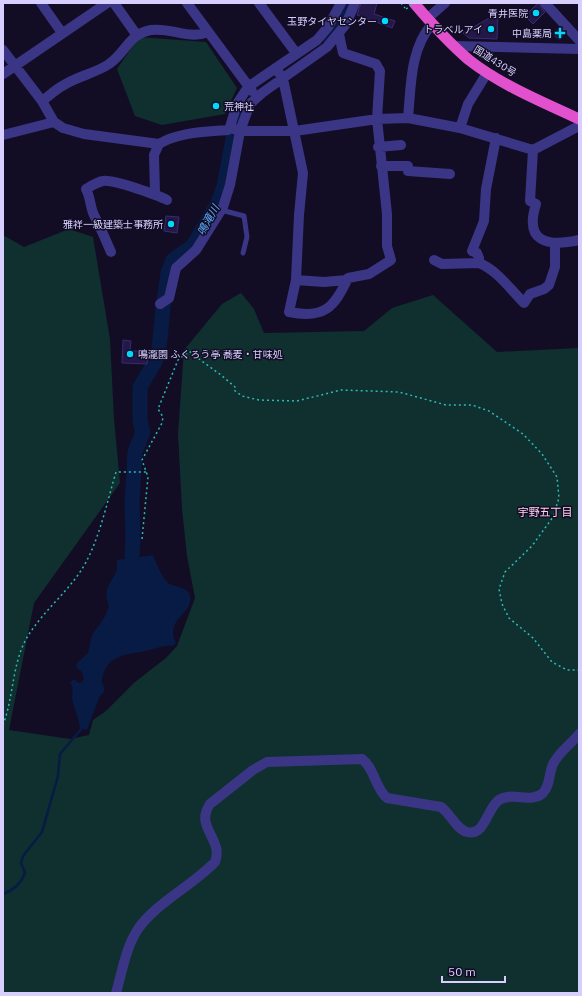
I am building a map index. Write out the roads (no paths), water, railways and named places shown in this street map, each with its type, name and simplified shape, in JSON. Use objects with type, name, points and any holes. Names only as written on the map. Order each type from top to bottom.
[{"type":"highway","name":"国道430号","points":[[415,3],[454,46],[487,73],[530,96],[579,118]]},
{"type":"street","points":[[41,3],[62,33]]},
{"type":"street","points":[[3,74],[107,3]]},
{"type":"street","points":[[114,3],[136,34]]},
{"type":"street","points":[[187,3],[253,93]]},
{"type":"street","points":[[259,3],[296,53]]},
{"type":"street","points":[[331,3],[342,15]]},
{"type":"street","points":[[280,74],[296,53],[317,40],[328,27],[354,3]]},
{"type":"street","points":[[408,118],[416,50],[430,21],[445,3]]},
{"type":"street","points":[[545,3],[579,40]]},
{"type":"street","points":[[296,280],[324,282],[347,280],[348,278],[369,274],[391,260],[387,246],[387,214],[378,147],[377,119],[380,71],[376,64],[343,53],[339,34],[342,15]]},
{"type":"street","points":[[42,101],[64,84],[110,64],[136,34],[150,30],[168,29],[198,36],[208,32]]},
{"type":"street","points":[[164,302],[169,298],[176,268],[196,250],[221,210],[230,185],[237,104],[280,74],[327,47],[339,34]]},
{"type":"street","points":[[454,46],[579,49]]},
{"type":"street","points":[[3,50],[42,101],[54,122],[63,128],[84,134],[159,144]]},
{"type":"street","points":[[460,128],[468,104],[487,73]]},
{"type":"street","points":[[280,74],[295,131],[303,173],[299,215],[296,280],[289,312],[306,315],[318,313],[331,306],[347,280]]},
{"type":"street","points":[[155,193],[154,155],[159,144],[166,139],[184,134],[235,129],[295,131],[377,119],[408,118],[460,128],[466,132],[496,138],[533,150],[579,126]]},
{"type":"street","points":[[3,135],[54,122]]},
{"type":"street","points":[[479,263],[480,258],[477,253],[472,251],[484,221],[486,189],[496,138]]},
{"type":"street","points":[[378,147],[401,145]]},
{"type":"street","points":[[533,150],[530,201],[536,204],[532,224],[540,239],[548,243],[555,244],[579,240]]},
{"type":"street","points":[[381,166],[408,166],[408,171],[450,174]]},
{"type":"street","points":[[111,252],[101,226],[94,216],[91,198],[86,189],[102,181],[111,181],[140,191],[155,193],[168,200]]},
{"type":"street","points":[[434,260],[442,264],[479,263],[493,270],[524,304],[530,294],[544,289],[549,285],[555,267],[555,244]]},
{"type":"street","points":[[116,993],[130,945],[138,928],[153,913],[215,862],[218,855],[217,848],[205,822],[204,816],[206,809],[210,804],[260,765],[274,761],[310,762],[362,760],[370,768],[382,793],[387,798],[441,807],[446,810],[461,829],[473,832],[478,831],[482,827],[489,812],[498,800],[509,796],[532,798],[543,793],[547,787],[553,765],[558,756],[579,734]]},
{"type":"lane","points":[[221,210],[244,216],[247,236],[243,253]]},
{"type":"water","points":[[153,555],[165,580],[170,584],[184,589],[190,596],[188,607],[176,622],[174,628],[173,635],[176,643],[173,646],[125,655],[113,660],[105,671],[102,681],[104,691],[99,698],[87,730],[80,729],[72,698],[72,688],[70,683],[74,679],[79,683],[82,682],[84,678],[82,672],[76,667],[77,663],[88,653],[92,635],[104,618],[109,607],[106,596],[107,589],[117,570],[117,560]]},
{"type":"waterway","name":"鳴滝川","points":[[330,38],[341,23],[349,3]]},
{"type":"waterway","name":"鳴滝川","points":[[134,468],[135,452],[143,432],[140,421],[140,387],[155,362],[159,349],[168,273],[173,260],[193,246],[218,203],[224,186],[234,134],[241,115]]},
{"type":"waterway","name":"鳴滝川","points":[[132,555],[132,500],[134,473]]},
{"type":"waterway","name":"鳴滝川","points":[[132,555],[132,561]]},
{"type":"waterway","points":[[3,894],[11,891],[17,886],[25,873],[21,863],[23,856],[42,832],[58,776],[60,754],[82,728]]},
{"type":"place","name":"青井医院","points":[[536,13]]},
{"type":"place","name":"玉野タイヤセンター","points":[[385,21]]},
{"type":"place","name":"トラベルアイ","points":[[491,29]]},
{"type":"place","name":"中島薬局","points":[[560,33]]},
{"type":"place","name":"荒神社","points":[[216,106]]},
{"type":"place","name":"雅祥一級建築士事務所","points":[[171,224]]},
{"type":"place","name":"鳴瀧園 ふくろう亭 蕎麦・甘味処","points":[[130,354]]},
{"type":"district","name":"宇野五丁目","points":[[545,512]]}]
